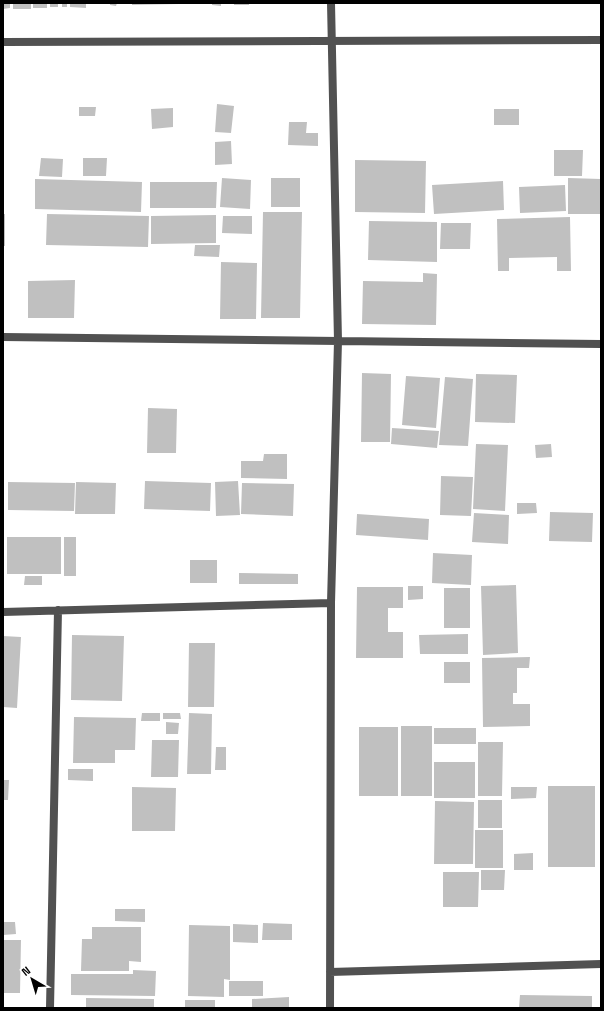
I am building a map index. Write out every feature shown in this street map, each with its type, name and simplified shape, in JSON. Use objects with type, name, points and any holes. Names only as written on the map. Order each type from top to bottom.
[{"type":"street","points":[[330,1008],[331,603],[338,341],[331,3]]},
{"type":"street","points":[[3,42],[601,40]]},
{"type":"street","points":[[3,337],[601,344]]},
{"type":"street","points":[[3,612],[331,603]]},
{"type":"street","points":[[50,1008],[58,610]]},
{"type":"street","points":[[330,972],[601,964]]},
{"type":"building","points":[[3,3],[10,3],[10,8],[3,9]]},
{"type":"building","points":[[13,3],[31,3],[31,9],[13,9]]},
{"type":"building","points":[[33,3],[47,3],[47,8],[33,8]]},
{"type":"building","points":[[50,3],[58,3],[58,7],[50,7]]},
{"type":"building","points":[[62,3],[67,3],[67,7],[62,7]]},
{"type":"building","points":[[70,3],[86,3],[86,8],[70,7]]},
{"type":"building","points":[[110,3],[117,3],[116,6],[110,5]]},
{"type":"building","points":[[132,3],[179,3],[179,4],[132,5]]},
{"type":"building","points":[[212,3],[221,3],[221,6],[212,5]]},
{"type":"building","points":[[234,3],[249,3],[249,5],[234,5]]},
{"type":"building","points":[[217,104],[234,106],[231,133],[215,132]]},
{"type":"building","points":[[79,107],[96,107],[95,116],[79,116]]},
{"type":"building","points":[[173,108],[173,127],[152,129],[151,109]]},
{"type":"building","points":[[494,109],[519,109],[519,125],[494,125]]},
{"type":"building","points":[[289,122],[307,122],[306,133],[318,133],[318,146],[288,145]]},
{"type":"building","points":[[231,141],[232,164],[215,165],[215,142]]},
{"type":"building","points":[[554,150],[583,150],[582,176],[554,176]]},
{"type":"building","points":[[41,158],[63,159],[62,177],[39,176]]},
{"type":"building","points":[[83,158],[107,158],[106,176],[83,176]]},
{"type":"building","points":[[355,160],[426,161],[425,213],[355,212]]},
{"type":"building","points":[[222,178],[251,180],[250,209],[220,207]]},
{"type":"building","points":[[271,178],[300,178],[300,207],[271,207]]},
{"type":"building","points":[[568,178],[601,179],[601,214],[568,214]]},
{"type":"building","points":[[35,179],[142,182],[141,212],[35,209]]},
{"type":"building","points":[[503,181],[504,210],[434,214],[432,185]]},
{"type":"building","points":[[150,182],[217,182],[216,208],[150,208]]},
{"type":"building","points":[[565,185],[566,211],[520,213],[519,187]]},
{"type":"building","points":[[263,212],[302,212],[300,318],[261,318]]},
{"type":"building","points":[[3,214],[5,214],[5,246],[3,246]]},
{"type":"building","points":[[47,214],[149,216],[148,247],[46,245]]},
{"type":"building","points":[[216,215],[216,243],[151,244],[151,216]]},
{"type":"building","points":[[223,216],[252,216],[252,234],[222,233]]},
{"type":"building","points":[[570,217],[571,271],[557,271],[557,257],[509,258],[509,271],[498,271],[497,219]]},
{"type":"building","points":[[369,221],[437,222],[437,262],[368,260]]},
{"type":"building","points":[[441,223],[471,223],[470,249],[440,249]]},
{"type":"building","points":[[195,245],[220,245],[219,257],[194,256]]},
{"type":"building","points":[[221,262],[257,263],[256,319],[220,319]]},
{"type":"building","points":[[423,273],[437,274],[436,325],[362,324],[363,281],[423,282]]},
{"type":"building","points":[[75,280],[74,318],[28,318],[28,281]]},
{"type":"building","points":[[362,373],[391,374],[390,442],[361,442]]},
{"type":"building","points":[[476,374],[517,375],[515,423],[475,422]]},
{"type":"building","points":[[406,376],[440,378],[436,428],[402,425]]},
{"type":"building","points":[[445,377],[473,379],[468,446],[439,445]]},
{"type":"building","points":[[148,408],[177,409],[176,453],[147,453]]},
{"type":"building","points":[[392,428],[439,431],[437,448],[391,444]]},
{"type":"building","points":[[476,444],[508,445],[505,511],[473,509]]},
{"type":"building","points":[[551,444],[552,457],[536,458],[535,445]]},
{"type":"building","points":[[264,454],[287,454],[287,479],[241,478],[241,461],[263,461]]},
{"type":"building","points":[[441,476],[473,477],[471,516],[440,515]]},
{"type":"building","points":[[145,481],[211,483],[210,511],[144,509]]},
{"type":"building","points":[[238,481],[240,515],[216,516],[215,482]]},
{"type":"building","points":[[8,482],[75,483],[74,511],[8,510]]},
{"type":"building","points":[[76,482],[116,483],[115,514],[75,514]]},
{"type":"building","points":[[242,483],[294,484],[293,516],[241,514]]},
{"type":"building","points":[[517,503],[536,503],[537,513],[517,514]]},
{"type":"building","points":[[550,512],[593,513],[592,542],[549,541]]},
{"type":"building","points":[[474,513],[509,515],[508,544],[472,542]]},
{"type":"building","points":[[357,514],[429,519],[428,540],[356,535]]},
{"type":"building","points":[[7,537],[61,537],[61,574],[7,574]]},
{"type":"building","points":[[64,537],[76,537],[76,576],[64,576]]},
{"type":"building","points":[[433,553],[472,555],[471,585],[432,583]]},
{"type":"building","points":[[190,560],[217,560],[217,583],[190,583]]},
{"type":"building","points":[[239,573],[298,574],[298,584],[239,584]]},
{"type":"building","points":[[25,576],[42,576],[42,585],[24,585]]},
{"type":"building","points":[[516,585],[518,653],[483,655],[481,586]]},
{"type":"building","points":[[408,586],[423,586],[423,599],[408,600]]},
{"type":"building","points":[[357,587],[403,587],[403,608],[388,608],[388,632],[403,632],[403,658],[356,658]]},
{"type":"building","points":[[444,588],[470,588],[470,628],[444,628]]},
{"type":"building","points":[[468,634],[468,654],[420,654],[419,635]]},
{"type":"building","points":[[72,635],[124,636],[122,701],[71,700]]},
{"type":"building","points":[[3,636],[21,637],[17,708],[3,707]]},
{"type":"building","points":[[189,643],[215,643],[214,707],[188,707]]},
{"type":"building","points":[[530,657],[529,668],[517,668],[517,693],[513,693],[513,704],[530,704],[530,726],[483,727],[482,658]]},
{"type":"building","points":[[444,662],[470,662],[470,683],[444,683]]},
{"type":"building","points":[[142,713],[160,713],[160,721],[141,721]]},
{"type":"building","points":[[163,713],[180,713],[181,719],[163,719]]},
{"type":"building","points":[[189,713],[212,714],[211,774],[187,774]]},
{"type":"building","points":[[74,717],[136,718],[135,750],[115,750],[115,763],[73,763]]},
{"type":"building","points":[[166,722],[179,723],[178,734],[166,734]]},
{"type":"building","points":[[401,726],[432,726],[432,796],[401,796]]},
{"type":"building","points":[[359,727],[398,727],[398,796],[359,796]]},
{"type":"building","points":[[434,728],[476,728],[476,744],[434,744]]},
{"type":"building","points":[[152,740],[179,740],[178,777],[151,777]]},
{"type":"building","points":[[478,742],[503,742],[502,796],[478,796]]},
{"type":"building","points":[[216,747],[226,747],[226,770],[215,770]]},
{"type":"building","points":[[434,762],[475,762],[475,798],[434,798]]},
{"type":"building","points":[[68,769],[93,769],[93,781],[68,780]]},
{"type":"building","points":[[3,780],[9,780],[8,800],[3,800]]},
{"type":"building","points":[[548,786],[595,786],[595,867],[548,867]]},
{"type":"building","points":[[132,787],[176,788],[175,831],[132,831]]},
{"type":"building","points":[[511,787],[537,787],[536,798],[511,799]]},
{"type":"building","points":[[478,800],[502,800],[502,828],[478,828]]},
{"type":"building","points":[[435,801],[474,802],[473,864],[434,864]]},
{"type":"building","points":[[475,830],[503,830],[503,868],[475,868]]},
{"type":"building","points":[[533,853],[533,870],[514,870],[514,854]]},
{"type":"building","points":[[481,870],[505,870],[504,890],[481,890]]},
{"type":"building","points":[[443,872],[479,872],[478,907],[443,907]]},
{"type":"building","points":[[115,909],[145,909],[145,922],[115,921]]},
{"type":"building","points":[[3,922],[15,922],[16,934],[3,935]]},
{"type":"building","points":[[263,923],[292,924],[292,940],[262,940]]},
{"type":"building","points":[[233,924],[258,925],[258,943],[233,942]]},
{"type":"building","points":[[189,925],[230,926],[230,980],[224,979],[224,997],[188,996]]},
{"type":"building","points":[[92,927],[141,927],[141,962],[129,961],[129,971],[81,971],[82,939],[92,939]]},
{"type":"building","points":[[3,940],[21,940],[20,993],[3,993]]},
{"type":"building","points":[[133,970],[156,971],[155,996],[71,995],[71,974],[133,974]]},
{"type":"building","points":[[229,981],[263,981],[263,996],[229,996]]},
{"type":"building","points":[[520,995],[592,996],[592,1008],[519,1008]]},
{"type":"building","points":[[289,997],[289,1008],[252,1008],[252,999]]},
{"type":"building","points":[[86,998],[154,999],[154,1008],[86,1008]]},
{"type":"building","points":[[185,1000],[215,1000],[215,1008],[185,1008]]}]
